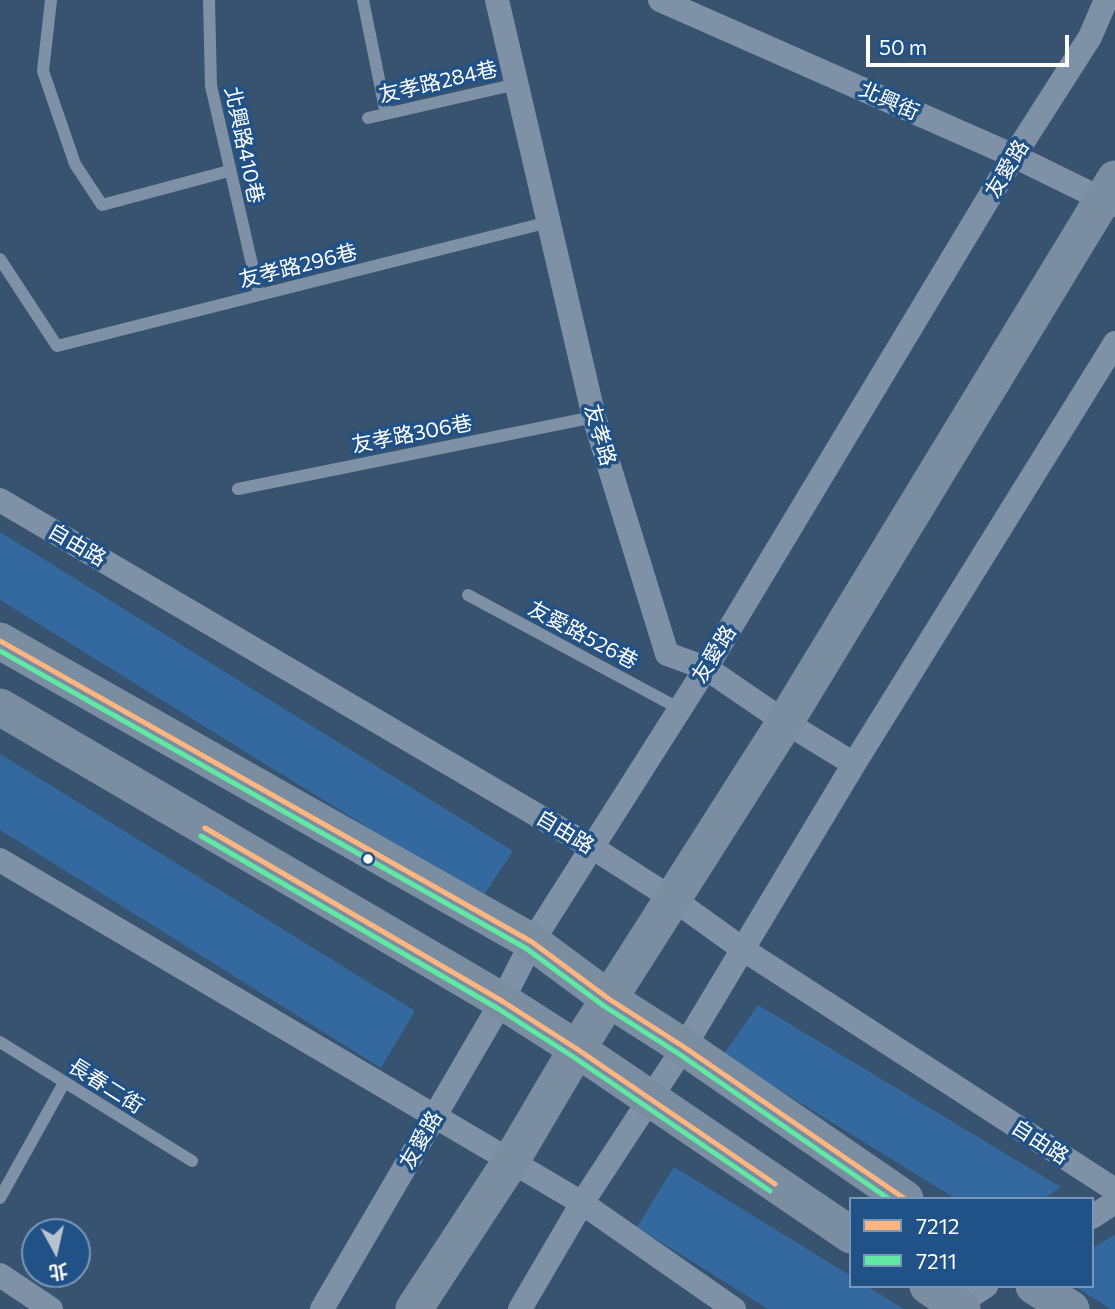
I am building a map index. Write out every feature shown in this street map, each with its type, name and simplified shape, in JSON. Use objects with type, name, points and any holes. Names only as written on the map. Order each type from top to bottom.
[{"type":"street","name":"友孝路","points":[[497,0],[594,417],[667,654],[706,668],[785,722],[854,764]]},
{"type":"street","name":"北興街","points":[[660,0],[1014,156],[1111,195]]},
{"type":"street","name":"友愛路","points":[[322,1309],[436,1116],[533,942],[706,668],[1014,156],[1090,37],[1106,0]]},
{"type":"street","points":[[414,1309],[511,1161],[577,1049],[785,722],[1111,195]]},
{"type":"street","points":[[520,1309],[582,1203],[684,1047],[854,764],[1115,343]]},
{"type":"street","name":"自由路","points":[[0,500],[593,848],[673,899],[744,950],[1115,1190]]},
{"type":"street","points":[[0,641],[533,942],[609,999],[684,1047],[902,1197]]},
{"type":"street","points":[[0,708],[502,1001],[849,1234]]},
{"type":"street","points":[[0,860],[582,1203],[734,1309]]},
{"type":"street","points":[[1094,1216],[1115,1202]]},
{"type":"street","points":[[0,1275],[51,1309]]},
{"type":"street","points":[[1037,1288],[1071,1309]]},
{"type":"lane","points":[[51,0],[43,71],[75,164],[102,205],[229,171]]},
{"type":"lane","name":"北興路410巷","points":[[209,0],[211,86],[259,295]]},
{"type":"lane","points":[[363,0],[386,114]]},
{"type":"lane","name":"友孝路284巷","points":[[368,118],[517,85]]},
{"type":"lane","name":"友孝路296巷","points":[[0,259],[57,346],[549,222]]},
{"type":"lane","name":"友孝路306巷","points":[[237,489],[594,417]]},
{"type":"lane","name":"友愛路526巷","points":[[468,595],[680,709]]},
{"type":"lane","name":"長春二街","points":[[0,1042],[192,1161]]},
{"type":"lane","points":[[0,1198],[64,1083]]},
{"type":"shaded area","points":[[0,532],[513,851],[482,898],[0,600]]},
{"type":"shaded area","points":[[0,754],[415,1011],[381,1068],[0,830]]},
{"type":"shaded area","points":[[758,1005],[1061,1187],[1046,1197],[953,1197],[723,1055]]},
{"type":"shaded area","points":[[674,1167],[849,1275],[849,1288],[870,1288],[904,1309],[768,1309],[637,1227]]},
{"type":"shaded area","points":[[1115,1235],[1115,1309],[1077,1288],[1094,1288],[1094,1247]]},
{"type":"transit line","name":"7212","points":[[0,641],[532,942],[609,999],[684,1047],[902,1197]]},
{"type":"transit line","name":"7211","points":[[0,651],[527,949],[604,1006],[679,1054],[886,1197]]},
{"type":"transit line","name":"7212","points":[[205,828],[502,1001],[775,1184]]},
{"type":"transit line","name":"7211","points":[[201,836],[497,1008],[770,1191]]}]
